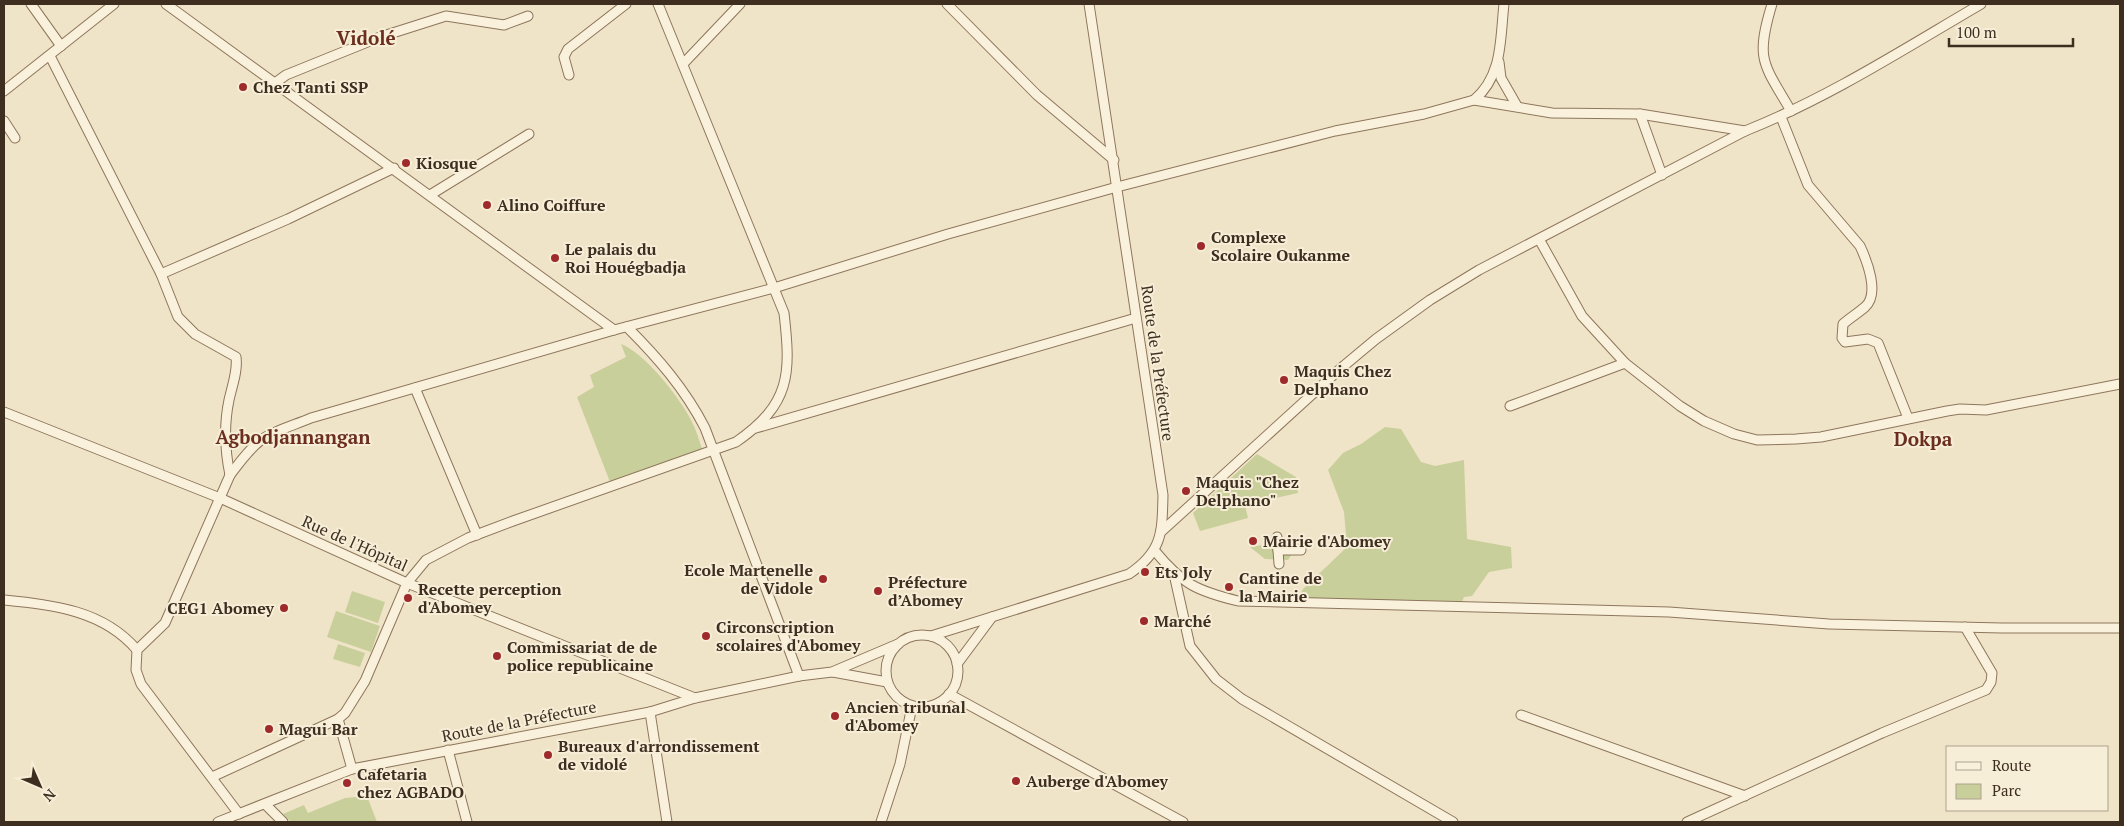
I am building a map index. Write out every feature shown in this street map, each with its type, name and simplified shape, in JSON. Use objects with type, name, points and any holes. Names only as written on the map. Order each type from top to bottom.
[{"type":"street","points":[[31,4],[61,46]]},
{"type":"street","points":[[4,92],[114,4]]},
{"type":"street","points":[[166,4],[430,194],[614,330]]},
{"type":"street","points":[[569,75],[564,57],[568,49],[626,4]]},
{"type":"street","points":[[212,777],[338,720],[345,713],[365,681],[407,583],[426,560],[477,535],[736,442],[756,428],[772,410],[787,381],[788,358],[784,312],[658,4]]},
{"type":"street","points":[[683,64],[740,4]]},
{"type":"street","points":[[947,4],[1037,95],[1114,160]]},
{"type":"street","name":"Route de la Préfecture","points":[[931,636],[1129,574],[1142,566],[1155,550],[1162,531],[1163,494],[1114,160],[1088,4]]},
{"type":"street","points":[[1474,100],[1491,83],[1498,60],[1504,4]]},
{"type":"street","points":[[1772,4],[1761,47],[1764,65],[1792,111]]},
{"type":"street","points":[[1162,531],[1376,339],[1430,300],[1480,270],[1745,131],[1781,117],[1894,56],[1981,4]]},
{"type":"street","points":[[275,83],[286,75],[417,24],[453,16],[504,25],[528,16]]},
{"type":"street","points":[[50,56],[161,274],[174,309],[184,324],[195,334],[236,357],[237,364],[228,402],[226,443],[230,476]]},
{"type":"street","points":[[1498,60],[1501,78],[1517,106]]},
{"type":"street","points":[[240,814],[141,684],[136,670],[137,650],[165,623],[230,476],[262,440],[311,418],[614,330],[774,288],[948,234],[1117,187],[1335,131],[1424,114],[1474,100],[1552,113],[1640,114],[1745,131]]},
{"type":"street","points":[[1640,114],[1662,175]]},
{"type":"street","points":[[1781,117],[1808,185],[1860,246],[1865,258],[1872,291],[1870,301],[1843,324],[1842,338],[1845,342],[1868,339],[1878,343],[1908,418]]},
{"type":"street","points":[[4,121],[15,138]]},
{"type":"street","points":[[430,194],[529,134]]},
{"type":"street","points":[[161,274],[288,219],[394,168]]},
{"type":"street","points":[[1539,239],[1582,316],[1625,363],[1680,406],[1704,421],[1734,434],[1757,440],[1821,437],[1908,418],[1960,409],[1986,410],[2120,384]]},
{"type":"street","points":[[756,428],[1136,318]]},
{"type":"street","points":[[627,327],[656,356],[690,400],[714,450],[799,676]]},
{"type":"street","points":[[1510,406],[1625,363]]},
{"type":"street","points":[[415,388],[477,535]]},
{"type":"street","name":"Rue de l'Hôpital","points":[[4,412],[220,498],[407,583],[695,698]]},
{"type":"street","points":[[1277,537],[1279,564]]},
{"type":"street","points":[[1155,550],[1174,574],[1192,586],[1238,601],[1669,612],[1829,624],[2120,628]]},
{"type":"street","points":[[1278,550],[1301,550]]},
{"type":"street","points":[[1174,574],[1190,646],[1216,679],[1242,699],[1438,818],[1453,822]]},
{"type":"street","points":[[4,600],[61,607],[87,614],[120,632],[137,650]]},
{"type":"street","points":[[957,664],[992,617]]},
{"type":"street","points":[[1687,822],[1882,733],[1986,690],[1992,673],[1965,627]]},
{"type":"street","points":[[914,636],[931,636],[945,644],[955,656],[957,664],[956,680],[948,694],[936,704],[912,706],[897,697],[888,682],[886,674],[888,658],[898,644],[914,636]]},
{"type":"street","name":"Route de la Préfecture","points":[[218,822],[352,769],[650,712],[695,698],[799,676],[832,672],[898,644]]},
{"type":"street","name":"Route de la Préfecture","points":[[832,672],[888,682]]},
{"type":"street","points":[[948,694],[1183,822]]},
{"type":"street","points":[[881,822],[900,764],[912,706]]},
{"type":"street","points":[[650,712],[667,822]]},
{"type":"street","points":[[1521,715],[1745,796]]},
{"type":"street","points":[[338,720],[352,769]]},
{"type":"street","points":[[448,750],[467,822]]},
{"type":"street","points":[[265,804],[284,822]]},
{"type":"green space","points":[[621,344],[640,356],[670,388],[691,420],[702,449],[610,482],[577,397],[594,387],[590,375],[626,357]]},
{"type":"green space","points":[[1385,427],[1401,429],[1421,462],[1435,466],[1464,460],[1467,539],[1511,547],[1512,568],[1489,572],[1472,596],[1464,597],[1461,604],[1300,600],[1299,596],[1303,589],[1347,547],[1344,512],[1328,470],[1343,453],[1361,444]]},
{"type":"green space","points":[[1257,454],[1296,477],[1298,493],[1245,505],[1248,518],[1200,531],[1193,513]]},
{"type":"green space","points":[[1303,538],[1288,560],[1265,559],[1250,547]]},
{"type":"green space","points":[[352,591],[385,602],[378,623],[345,612]]},
{"type":"green space","points":[[336,611],[380,626],[371,652],[327,637]]},
{"type":"green space","points":[[338,644],[365,653],[360,667],[333,659]]},
{"type":"green space","points":[[367,796],[377,822],[291,822],[283,814],[304,805],[308,813],[345,798]]},
{"type":"place","name":"Chez Tanti SSP","points":[[243,87]]},
{"type":"place","name":"Kiosque","points":[[406,163]]},
{"type":"place","name":"Alino Coiffure","points":[[487,205]]},
{"type":"place","name":"Complexe Scolaire Oukanme","points":[[1201,246]]},
{"type":"place","name":"Le palais du Roi Houégbadja","points":[[555,258]]},
{"type":"place","name":"Maquis Chez Delphano","points":[[1284,380]]},
{"type":"place","name":"Maquis \"Chez Delphano\"","points":[[1186,491]]},
{"type":"place","name":"Mairie d'Abomey","points":[[1253,541]]},
{"type":"place","name":"Ets Joly","points":[[1145,572]]},
{"type":"place","name":"Ecole Martenelle de Vidole","points":[[823,579]]},
{"type":"place","name":"Cantine de la Mairie","points":[[1229,587]]},
{"type":"place","name":"Préfecture d’Abomey","points":[[878,591]]},
{"type":"place","name":"Recette perception d'Abomey","points":[[408,598]]},
{"type":"place","name":"CEG1 Abomey","points":[[284,608]]},
{"type":"place","name":"Marché","points":[[1144,621]]},
{"type":"place","name":"Circonscription scolaires d'Abomey","points":[[706,636]]},
{"type":"place","name":"Commissariat de de police republicaine","points":[[497,656]]},
{"type":"place","name":"Ancien tribunal d'Abomey","points":[[835,716]]},
{"type":"place","name":"Magui Bar","points":[[269,729]]},
{"type":"place","name":"Bureaux d'arrondissement de vidolé","points":[[548,755]]},
{"type":"place","name":"Auberge d'Abomey","points":[[1016,781]]},
{"type":"place","name":"Cafetaria chez AGBADO","points":[[347,783]]},
{"type":"district","name":"Vidolé","points":[[366,38]]},
{"type":"district","name":"Agbodjannangan","points":[[293,437]]},
{"type":"district","name":"Dokpa","points":[[1923,439]]}]
